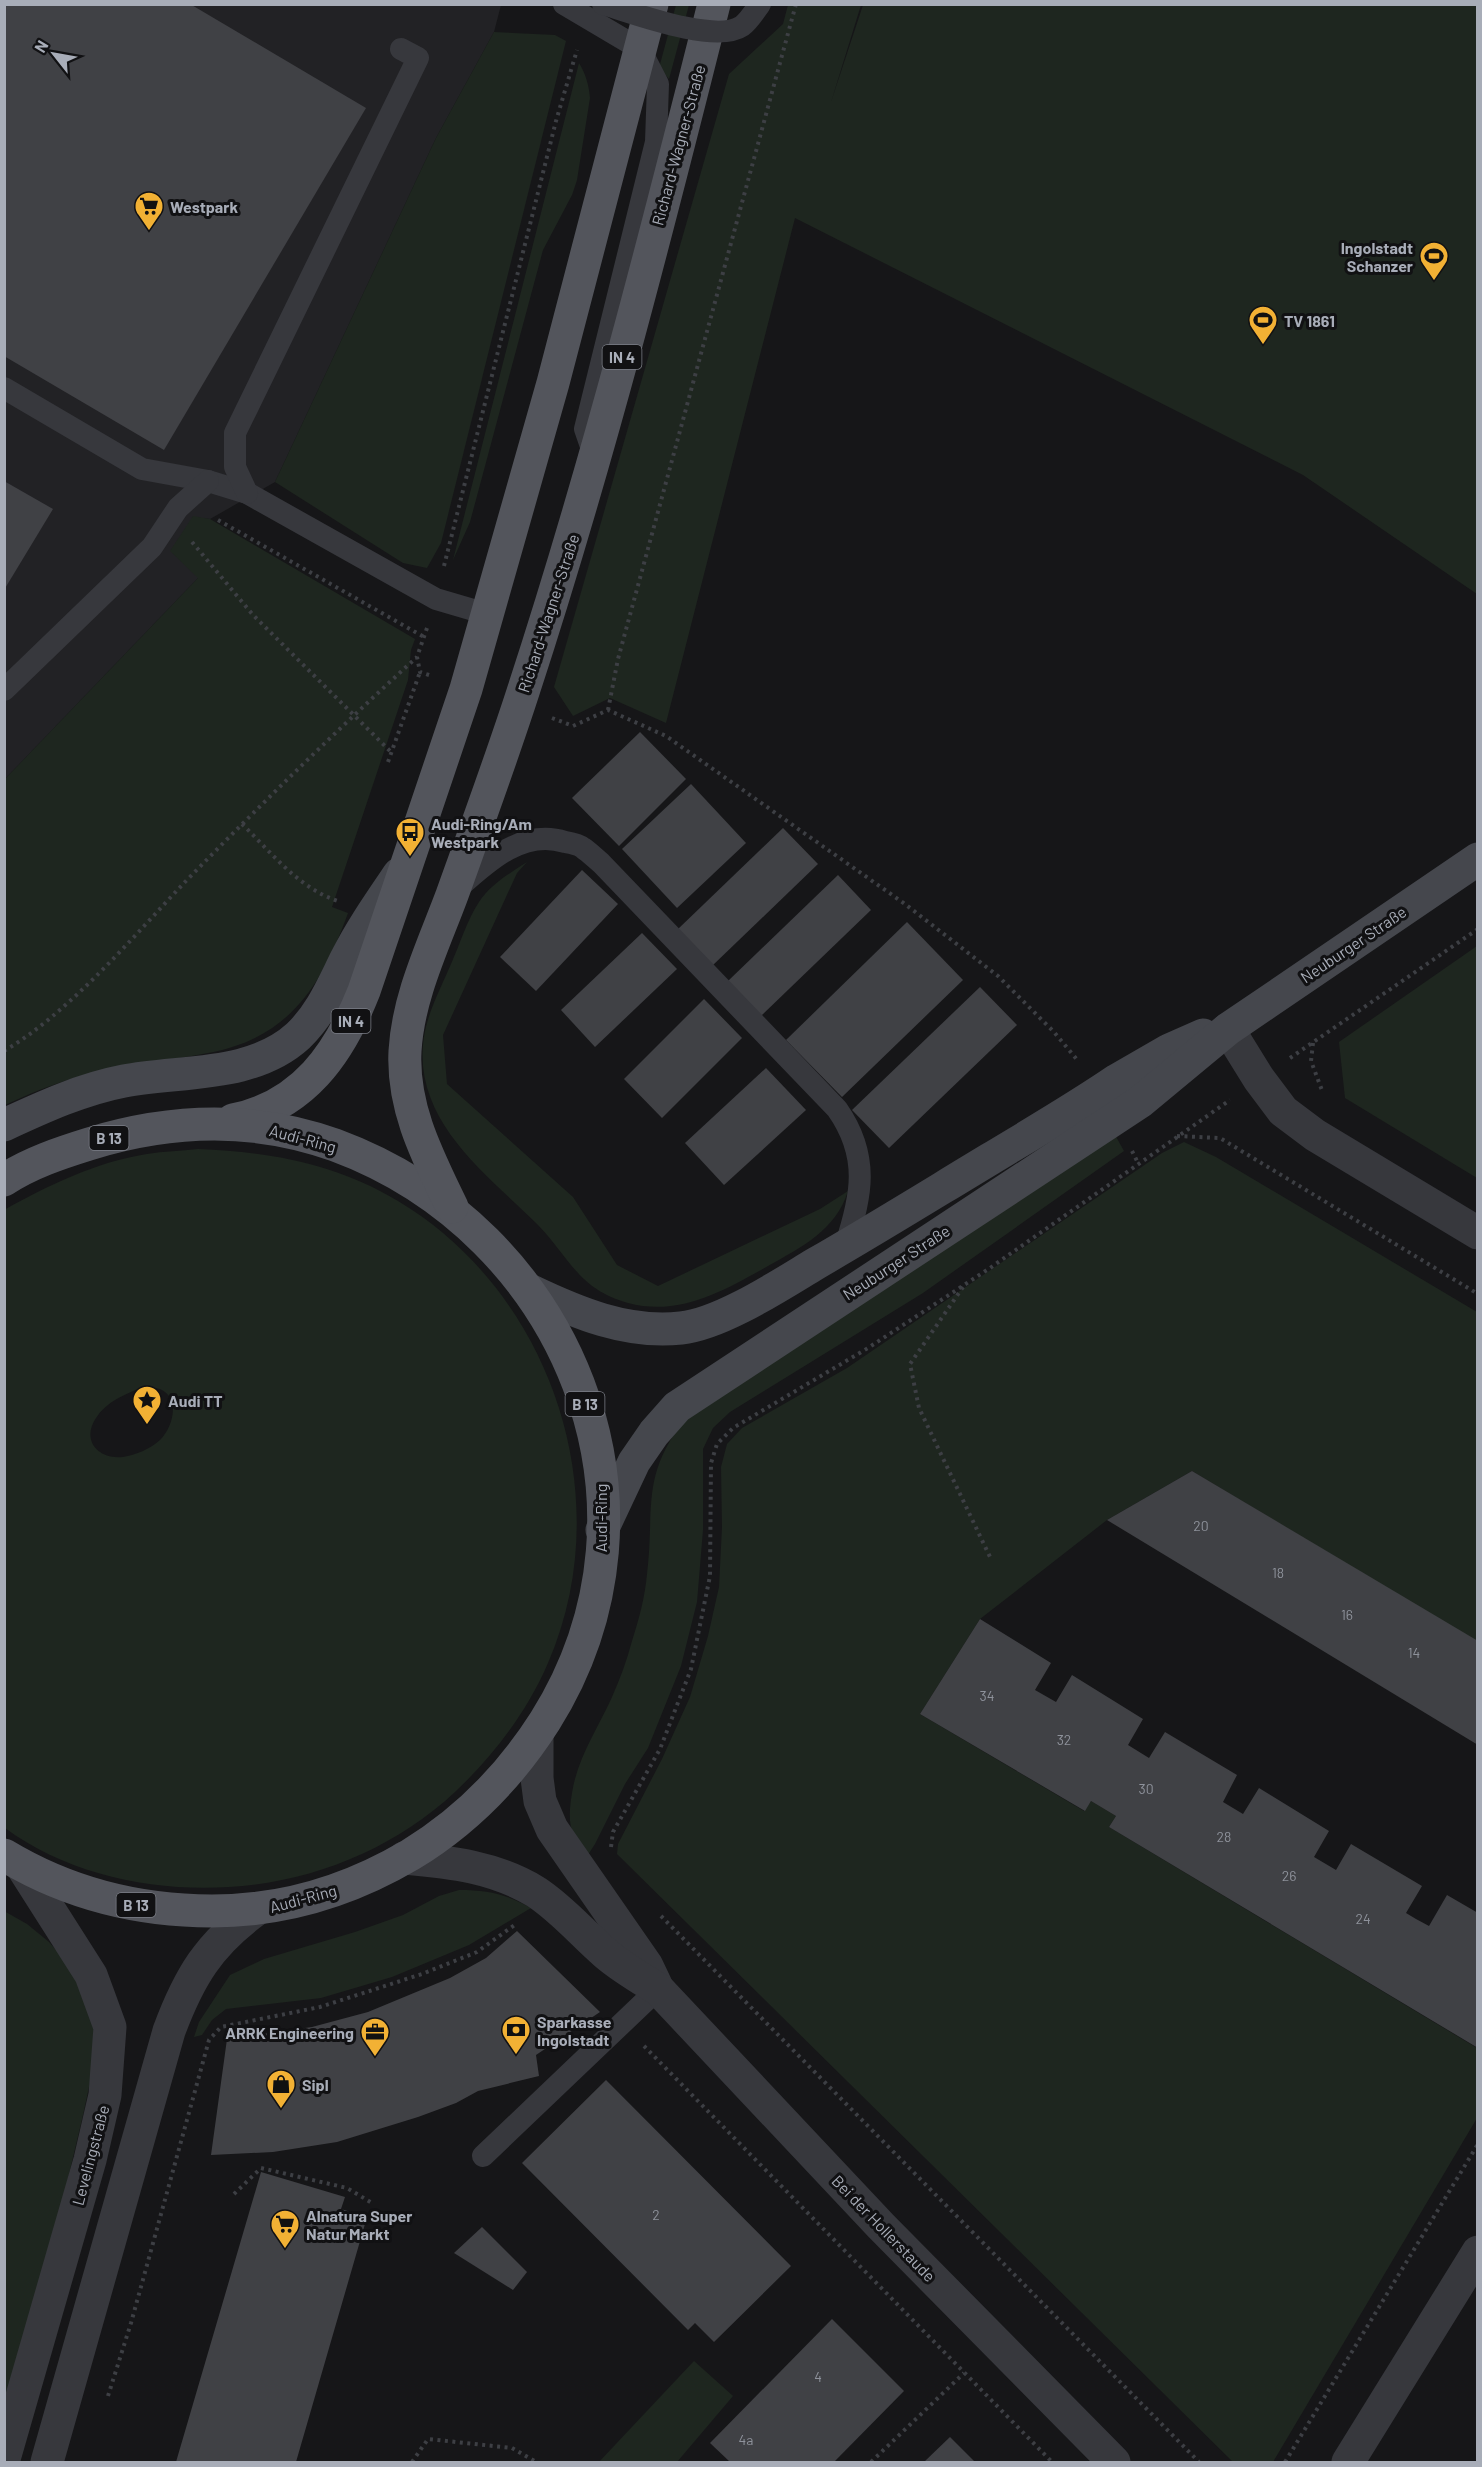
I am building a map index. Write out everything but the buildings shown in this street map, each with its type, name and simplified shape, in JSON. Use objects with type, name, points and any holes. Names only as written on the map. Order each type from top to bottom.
[{"type":"main road","name":"IN 4","points":[[220,1123],[258,1115],[280,1104],[309,1080],[342,1039],[358,1006],[466,688],[553,382],[652,4]]},
{"type":"main road","name":"Richard-Wagner-Straße","points":[[454,1211],[420,1137],[411,1109],[405,1078],[405,1050],[414,996],[519,706],[560,580],[595,459],[714,4]]},
{"type":"main road","points":[[4,1125],[75,1094],[122,1081],[223,1069],[253,1062],[275,1053],[297,1037],[328,999],[361,933],[410,858]]},
{"type":"main road","name":"Neuburger Straße","points":[[602,1530],[634,1462],[654,1433],[677,1407],[1108,1105],[1117,1080],[1194,1037],[1228,1029],[1478,859]]},
{"type":"main road","name":"Neuburger Straße","points":[[529,1290],[597,1319],[624,1326],[664,1330],[684,1328],[735,1309],[1108,1105]]},
{"type":"main road","name":"Audi-Ring","points":[[4,1180],[45,1159],[112,1137],[148,1128],[220,1123],[293,1132],[362,1155],[401,1175],[454,1211],[482,1235],[529,1290],[550,1321],[580,1386],[598,1457],[602,1493],[602,1530],[594,1602],[584,1635],[560,1695],[516,1764],[491,1792],[435,1840],[372,1876],[338,1890],[280,1906],[256,1910],[194,1911],[125,1903],[88,1893],[13,1860]]},
{"type":"street","points":[[1228,1029],[1258,1080],[1283,1111],[1315,1135],[1478,1233]]},
{"type":"street","name":"Bei der Hollerstaude","points":[[537,1734],[537,1778],[540,1801],[552,1829],[647,1966],[658,1989]]},
{"type":"street","name":"Bei der Hollerstaude","points":[[404,1858],[462,1864],[485,1869],[511,1879],[560,1910],[617,1964],[658,1989],[873,2218],[1114,2463]]},
{"type":"street","name":"Levelingstraße","points":[[4,2459],[90,2160],[105,2095],[110,2028],[91,1975],[13,1860]]},
{"type":"street","points":[[47,2463],[169,2031],[188,1983],[204,1958],[224,1935],[256,1910]]},
{"type":"street","points":[[1348,2463],[1478,2252]]},
{"type":"lane","points":[[564,4],[694,30],[726,32],[742,26],[760,4]]},
{"type":"lane","points":[[595,459],[585,429],[656,142],[657,84],[640,49],[596,11]]},
{"type":"lane","points":[[247,493],[235,467],[235,433],[418,58],[400,50]]},
{"type":"lane","points":[[4,388],[142,469],[208,481],[247,493],[436,599],[487,614]]},
{"type":"lane","points":[[4,690],[152,547],[178,508],[208,481]]},
{"type":"lane","points":[[453,893],[498,855],[519,844],[540,837],[582,846],[601,863],[837,1109],[850,1127],[861,1182],[856,1213],[845,1247]]},
{"type":"lane","points":[[483,2156],[658,1989]]},
{"type":"path","points":[[608,710],[618,659],[796,4]]},
{"type":"path","points":[[4,1051],[52,1016],[99,972],[242,824],[354,714],[417,657],[436,599],[556,121],[572,64],[596,11]]},
{"type":"path","points":[[391,752],[240,600],[184,532],[178,508],[206,513],[424,637]]},
{"type":"path","points":[[388,762],[420,672],[417,657]]},
{"type":"path","points":[[420,672],[466,688]]},
{"type":"path","points":[[519,706],[573,726],[608,710],[666,736],[905,904],[998,976],[1054,1032],[1086,1070],[1108,1105],[1138,1163]]},
{"type":"path","points":[[242,824],[303,883],[324,896],[343,902]]},
{"type":"path","points":[[589,1885],[609,1863],[613,1832],[660,1749],[691,1669],[710,1576],[711,1463],[717,1444],[733,1428],[868,1348],[964,1285],[1478,929]]},
{"type":"path","points":[[1177,1136],[1220,1138],[1478,1294]]},
{"type":"path","points":[[964,1285],[910,1364],[919,1408],[991,1559]]},
{"type":"path","points":[[107,2399],[131,2323],[209,2040],[221,2027],[320,2007],[422,1974],[477,1952],[516,1923],[532,1936],[560,1910]]},
{"type":"path","points":[[658,1913],[1199,2463]]},
{"type":"path","points":[[622,2023],[1052,2463]]},
{"type":"path","points":[[1285,2463],[1478,2144]]},
{"type":"path","points":[[234,2194],[261,2168],[346,2188],[372,2203]]},
{"type":"path","points":[[871,2463],[964,2373]]},
{"type":"path","points":[[412,2463],[428,2439],[512,2448],[536,2463]]},
{"type":"shaded area","points":[[5,5],[501,5],[494,32],[436,138],[275,482],[210,519],[193,517],[199,577],[5,779]]},
{"type":"shaded area","points":[[676,5],[689,5],[669,79],[659,68]]},
{"type":"shaded area","name":"TV 1861","points":[[788,5],[861,5],[831,102],[863,5],[1477,5],[1477,594],[1303,475],[795,218],[666,723],[610,698],[573,716],[554,687],[729,74],[783,24]]},
{"type":"shaded area","points":[[494,32],[555,35],[566,41],[441,543],[427,568],[403,563],[275,482],[436,138]]},
{"type":"shaded area","points":[[579,63],[587,80],[590,98],[577,180],[572,195],[543,250],[470,522],[453,560]]},
{"type":"shaded area","points":[[193,516],[210,519],[415,639],[411,650],[408,680],[332,907],[348,913],[338,940],[313,986],[281,1022],[260,1035],[236,1046],[208,1053],[124,1066],[84,1075],[44,1088],[5,1105],[5,779],[198,578],[170,551]]},
{"type":"shaded area","points":[[527,862],[517,873],[443,1035],[447,1084],[573,1197],[617,1265],[658,1286],[820,1209],[848,1191],[843,1205],[816,1236],[752,1275],[701,1299],[666,1306],[628,1303],[597,1290],[586,1281],[538,1225],[478,1167],[443,1124],[431,1100],[424,1073],[423,1045],[427,1024],[467,924],[479,902],[507,875]]},
{"type":"shaded area","points":[[1477,946],[1477,1178],[1345,1098],[1339,1042]]},
{"type":"shaded area","points":[[1114,1133],[1124,1151],[923,1293],[730,1412],[713,1428],[703,1449],[703,1530],[697,1602],[681,1666],[648,1748],[625,1784],[586,1858],[573,1834],[570,1820],[575,1780],[583,1756],[615,1690],[628,1655],[645,1591],[655,1476],[661,1458],[685,1419]]},
{"type":"shaded area","points":[[1184,1142],[1216,1157],[1477,1312],[1477,1642],[1192,1471],[1107,1520],[980,1619],[920,1714],[1084,1811],[1091,1801],[1116,1816],[1109,1827],[1477,2048],[1477,2118],[1273,2462],[1233,2462],[617,1854],[618,1844],[662,1759],[690,1697],[708,1636],[719,1587],[722,1527],[721,1467],[727,1444],[742,1428],[847,1368],[1162,1153]]},
{"type":"shaded area","points":[[198,1149],[276,1157],[350,1177],[398,1201],[452,1240],[497,1289],[532,1344],[558,1404],[573,1468],[577,1534],[569,1599],[540,1681],[520,1716],[496,1748],[455,1792],[406,1830],[351,1859],[321,1870],[260,1884],[200,1888],[141,1883],[111,1877],[55,1857],[5,1828],[4,1210],[56,1183],[109,1163],[147,1154]],"holes":[[[141,1388],[160,1389],[171,1399],[173,1413],[165,1434],[152,1446],[133,1455],[114,1457],[100,1452],[94,1447],[90,1434],[96,1418],[116,1399]]]},
{"type":"shaded area","points":[[459,1890],[496,1894],[531,1908],[469,1945],[392,1977],[321,1998],[226,2009],[212,2020],[202,2035],[194,2037],[199,2022],[230,1975],[264,1959],[403,1915],[439,1896]]},
{"type":"shaded area","points":[[4,1911],[27,1924],[49,1942],[71,1967],[94,2025],[92,2073],[57,2225],[8,2395],[5,2397]]},
{"type":"shaded area","points":[[694,2361],[733,2396],[677,2462],[599,2462]]},
{"type":"place","name":"Westpark","points":[[149,232]]},
{"type":"place","name":"Ingolstadt Schanzer","points":[[1434,282]]},
{"type":"place","name":"TV 1861","points":[[1263,346]]},
{"type":"place","name":"Audi-Ring/Am Westpark","points":[[410,858]]},
{"type":"place","name":"Audi TT","points":[[147,1426]]},
{"type":"place","name":"Sparkasse Ingolstadt","points":[[516,2056]]},
{"type":"place","name":"ARRK Engineering","points":[[375,2058]]},
{"type":"place","name":"Sipl","points":[[281,2110]]},
{"type":"place","name":"Alnatura Super Natur Markt","points":[[285,2250]]}]
